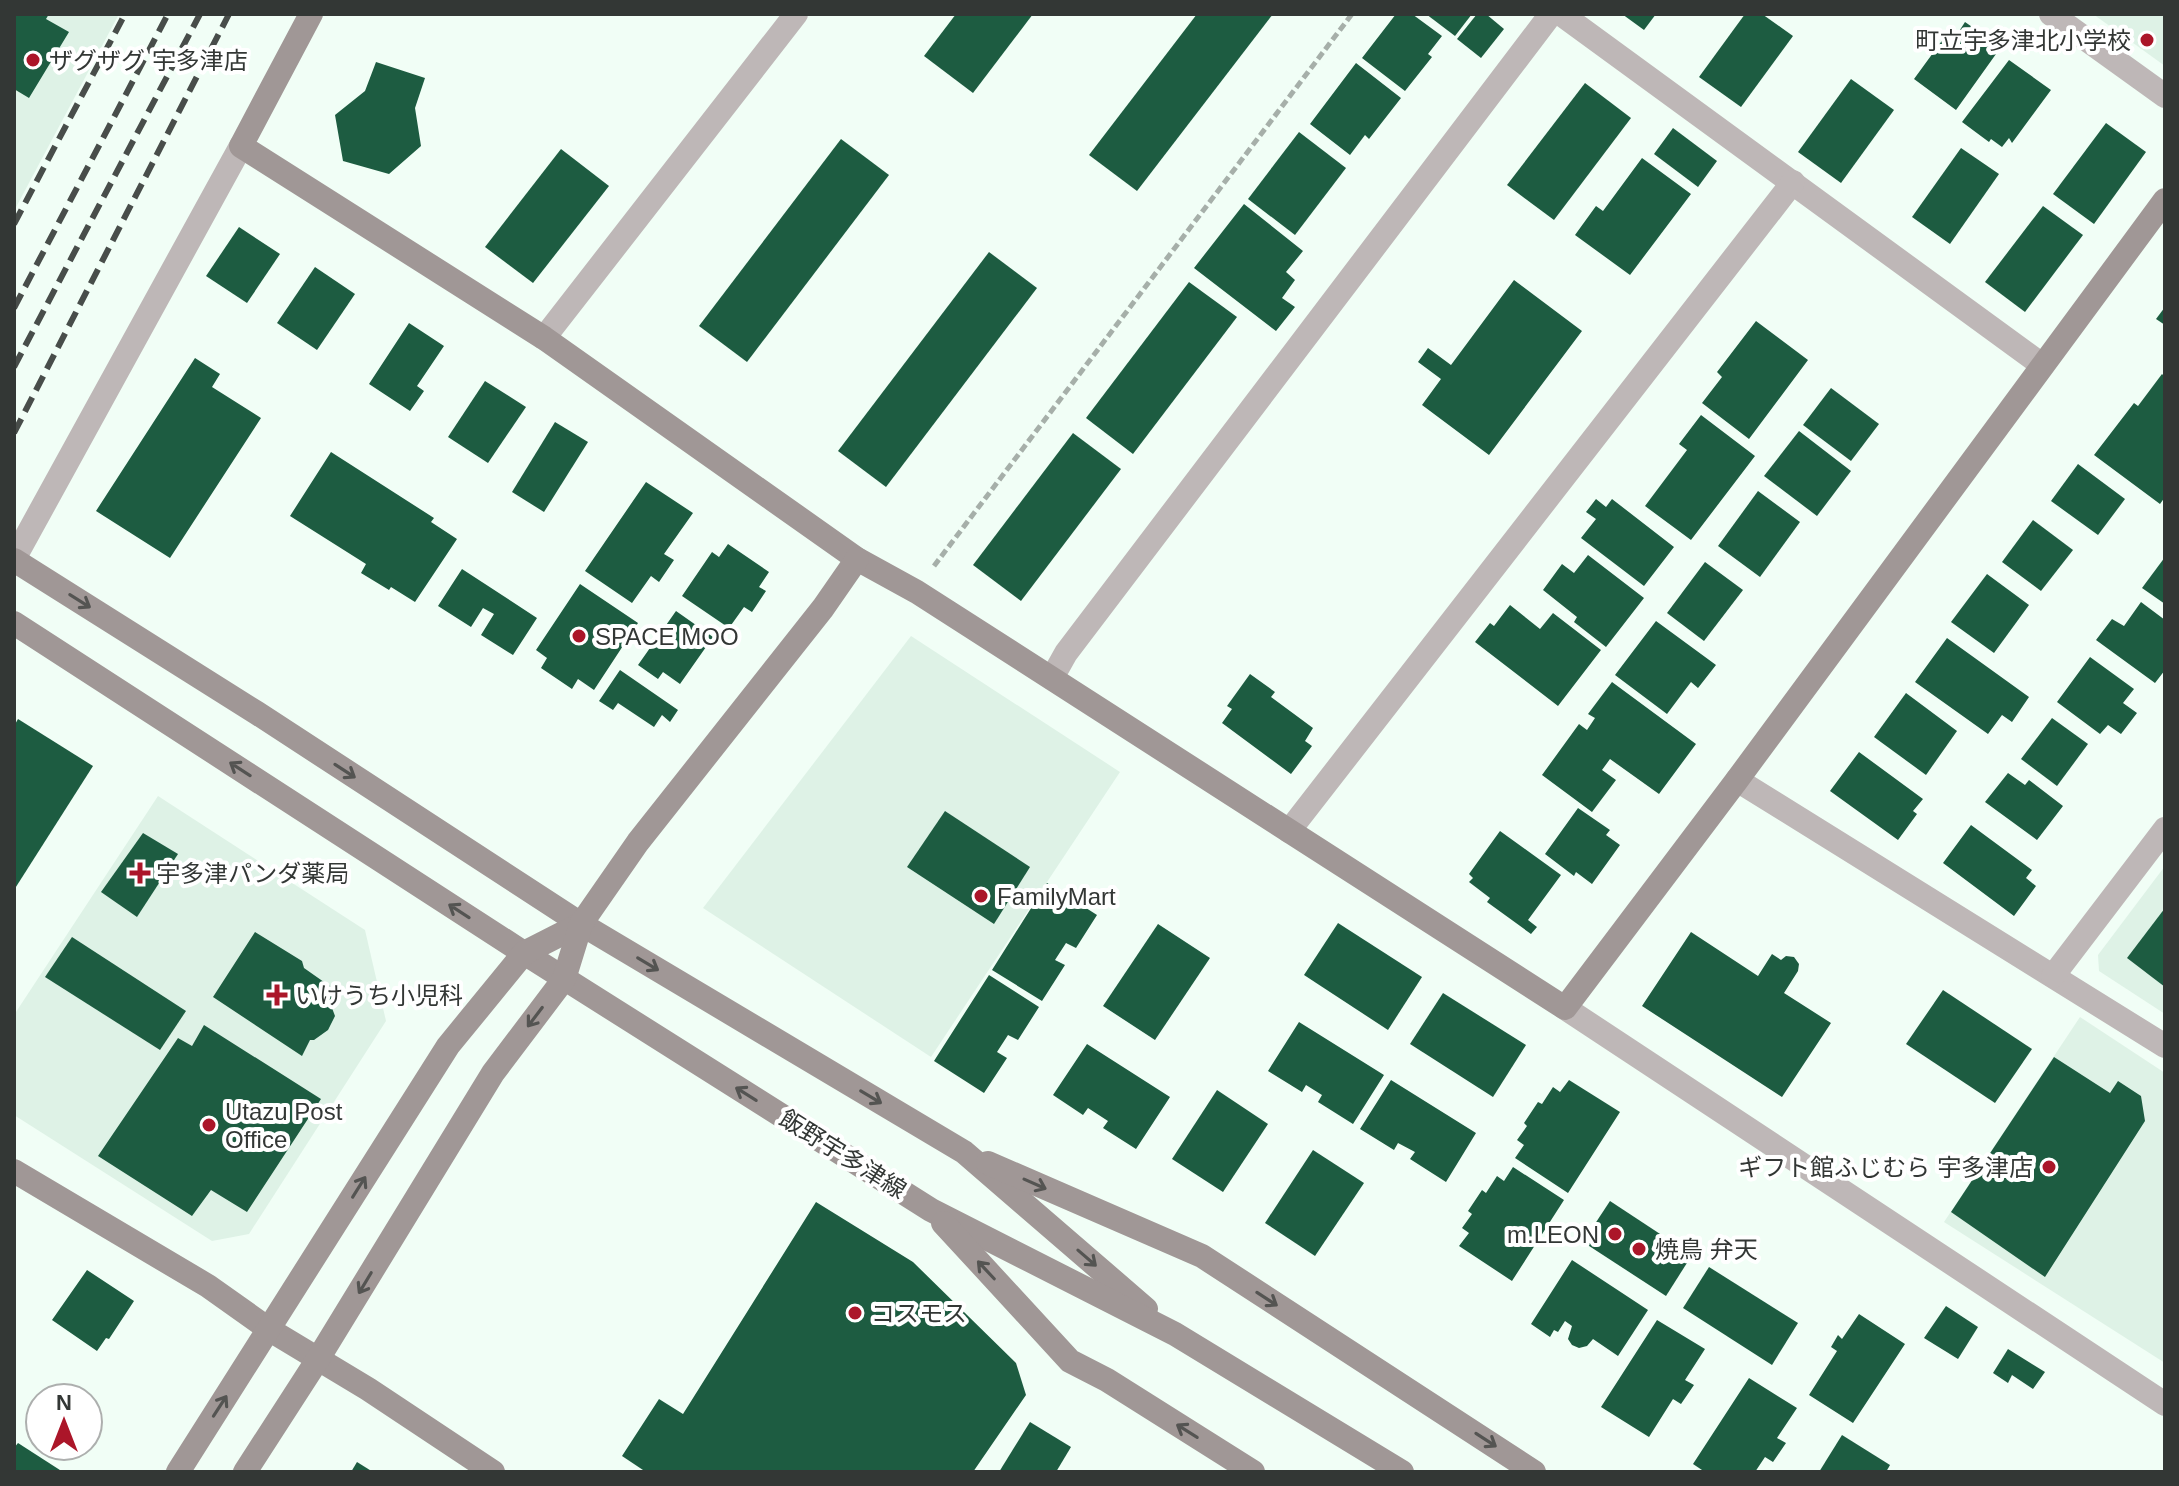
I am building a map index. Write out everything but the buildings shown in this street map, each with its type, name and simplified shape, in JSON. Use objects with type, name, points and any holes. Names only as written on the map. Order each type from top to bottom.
[{"type":"street","points":[[14,559],[311,14]]},
{"type":"street","points":[[544,338],[796,14]]},
{"type":"street","points":[[1052,678],[1066,653],[1551,14]]},
{"type":"street","points":[[1561,14],[2042,365]]},
{"type":"street","points":[[2051,14],[2165,96]]},
{"type":"street","points":[[241,146],[544,338],[857,559],[917,592],[1565,1008],[2165,1404]]},
{"type":"street","points":[[1289,831],[1793,182]]},
{"type":"street","points":[[1565,1008],[2165,200]]},
{"type":"street","name":"飯野宇多津線","points":[[14,559],[581,924],[964,1152],[1175,1334]]},
{"type":"street","points":[[245,1472],[493,1073],[564,979],[581,924],[638,842],[823,608],[857,559]]},
{"type":"street","name":"飯野宇多津線","points":[[14,623],[564,979],[931,1210],[1175,1334],[1402,1472]]},
{"type":"street","points":[[1737,780],[2165,1046]]},
{"type":"street","points":[[2053,976],[2165,829]]},
{"type":"street","points":[[178,1472],[448,1046],[524,953],[581,924]]},
{"type":"street","points":[[964,1152],[1202,1256],[1534,1472]]},
{"type":"street","points":[[14,1171],[208,1286],[270,1330],[368,1389],[493,1472]]},
{"type":"street","points":[[931,1210],[1070,1361],[1107,1380],[1253,1472]]},
{"type":"path","points":[[944,552],[1352,14]]},
{"type":"shaded area","points":[[14,14],[119,14],[14,211]]},
{"type":"shaded area","name":"町立宇多津北小学校","points":[[2093,14],[2165,14],[2165,66]]},
{"type":"shaded area","points":[[911,636],[1120,772],[931,1057],[703,908]]},
{"type":"shaded area","points":[[158,796],[365,930],[386,1021],[249,1234],[212,1241],[14,1115],[14,1015]]},
{"type":"shaded area","points":[[2165,866],[2165,1014],[2099,971],[2098,955]]},
{"type":"shaded area","points":[[2080,1017],[2165,1073],[2165,1363],[1944,1222]]},
{"type":"railway","points":[[14,224],[125,14]]},
{"type":"railway","points":[[14,308],[168,14]]},
{"type":"railway","points":[[14,367],[200,14]]},
{"type":"railway","points":[[14,433],[229,14]]},
{"type":"place","name":"町立宇多津北小学校","points":[[2147,40]]},
{"type":"place","name":"ザグザグ 宇多津店","points":[[33,60]]},
{"type":"place","name":"SPACE MOO","points":[[579,636]]},
{"type":"place","name":"宇多津パンダ薬局","points":[[140,873]]},
{"type":"place","name":"FamilyMart","points":[[981,896]]},
{"type":"place","name":"いけうち小児科","points":[[277,995]]},
{"type":"place","name":"Utazu Post Office","points":[[209,1125]]},
{"type":"place","name":"ギフト館ふじむら 宇多津店","points":[[2049,1167]]},
{"type":"place","name":"m.LEON","points":[[1615,1234]]},
{"type":"place","name":"焼鳥 弁天","points":[[1639,1249]]},
{"type":"place","name":"コスモス","points":[[855,1313]]}]
